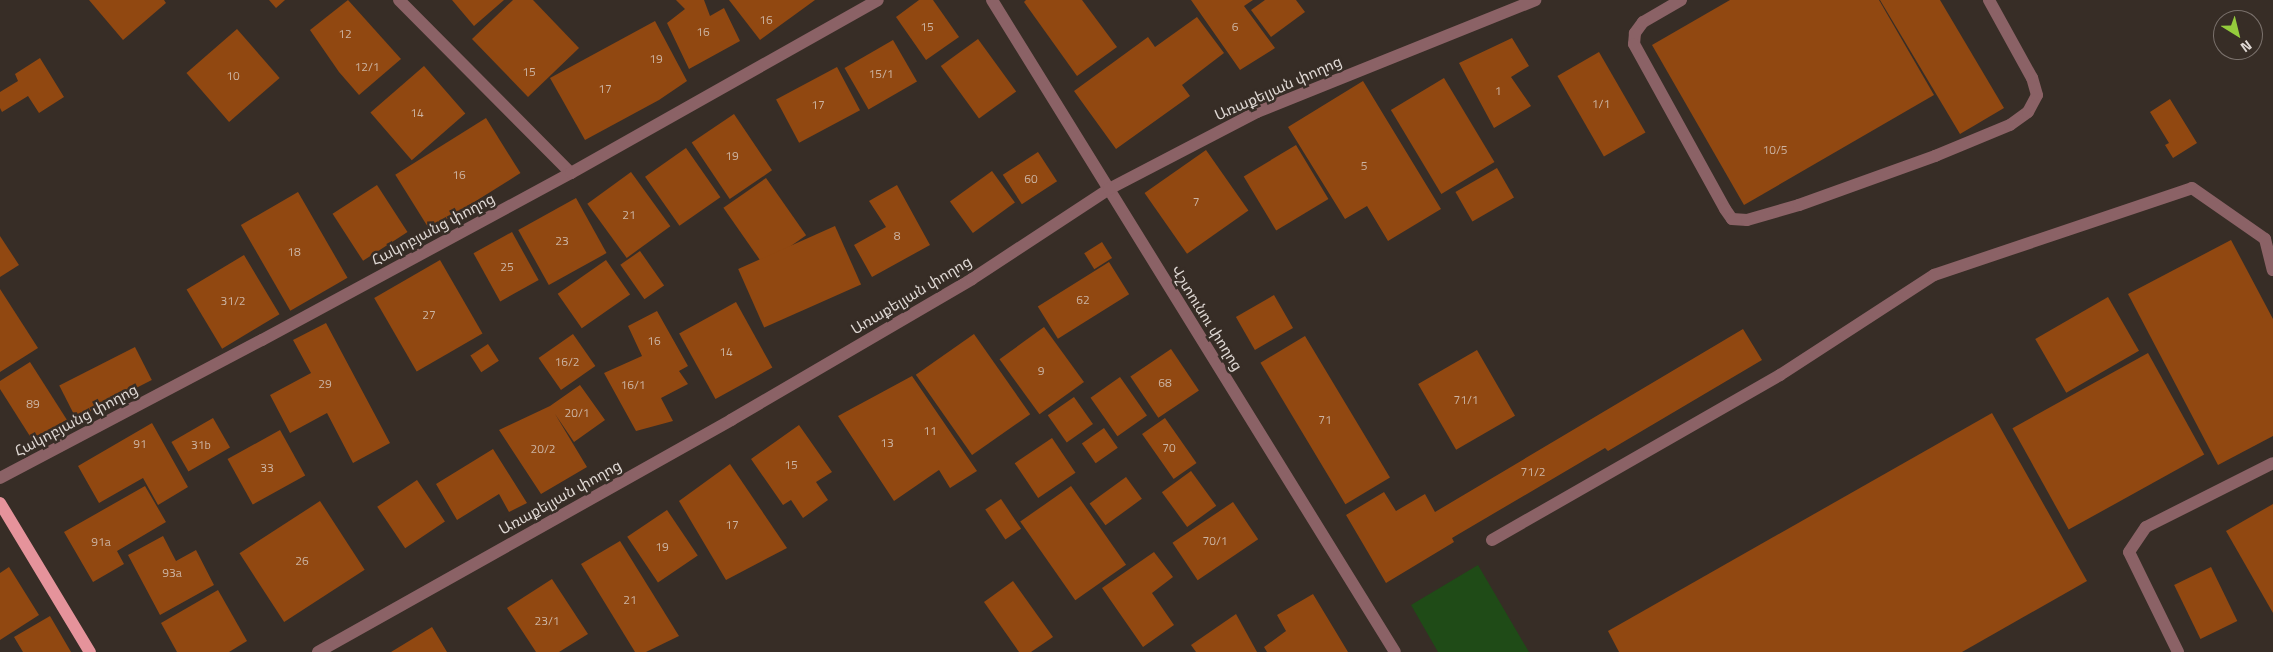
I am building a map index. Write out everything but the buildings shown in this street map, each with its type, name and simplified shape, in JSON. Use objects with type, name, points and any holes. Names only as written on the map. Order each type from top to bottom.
[{"type":"main road","points":[[0,503],[90,652]]},
{"type":"street","points":[[399,0],[571,173]]},
{"type":"street","name":"Հակոբյանց փողոց","points":[[0,478],[262,340],[571,173],[878,0]]},
{"type":"street","name":"Վշտունու փողոց","points":[[992,0],[1395,652]]},
{"type":"street","name":"Առաքելյան փողոց","points":[[318,652],[731,420],[972,279],[1109,189],[1257,112],[1535,0]]},
{"type":"street","points":[[1681,0],[1643,22],[1635,32],[1634,44],[1726,209],[1732,218],[1747,220],[1799,205],[1935,156],[2010,125],[2028,112],[2038,96],[2032,78],[1988,0]]},
{"type":"street","points":[[1492,540],[1780,375],[1934,275],[2192,188],[2265,239],[2273,270]]},
{"type":"street","points":[[2178,652],[2129,552],[2146,527],[2273,463]]},
{"type":"green space","points":[[1478,565],[1529,652],[1438,652],[1411,605]]}]
